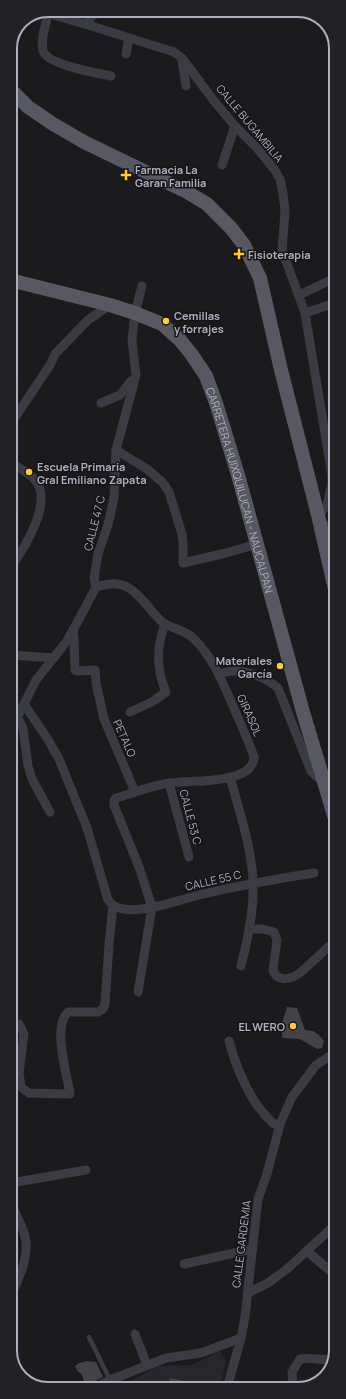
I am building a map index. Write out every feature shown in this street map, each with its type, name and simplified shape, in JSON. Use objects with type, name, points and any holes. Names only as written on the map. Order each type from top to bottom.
[{"type":"main road","points":[[17,96],[28,107],[78,139],[187,192],[206,204],[231,228],[244,245],[260,278],[329,564]]},
{"type":"main road","name":"CARRETERA HUIXQUILUCAN - NAUCALPAN","points":[[17,282],[110,305],[162,324],[180,340],[206,376],[216,403],[238,475],[303,712],[329,799]]},
{"type":"street","points":[[45,17],[42,47],[47,57],[62,64],[111,76]]},
{"type":"street","name":"CALLE BUGAMBILIA","points":[[60,17],[174,52],[182,58],[214,101],[274,169],[280,179],[284,193],[285,212],[282,250],[300,295],[305,313],[329,456]]},
{"type":"street","points":[[85,24],[92,17]]},
{"type":"street","points":[[126,54],[129,38]]},
{"type":"street","points":[[182,58],[186,86]]},
{"type":"street","points":[[222,165],[235,126]]},
{"type":"street","points":[[300,295],[329,281]]},
{"type":"street","name":"CALLE 47 C","points":[[17,716],[39,675],[54,658],[73,630],[96,587],[95,570],[98,554],[108,525],[114,498],[116,450],[136,375],[132,340],[135,313],[142,286]]},
{"type":"street","points":[[17,414],[50,365],[55,354],[88,320],[110,305]]},
{"type":"street","points":[[305,313],[329,305]]},
{"type":"street","points":[[101,403],[120,395],[136,375]]},
{"type":"street","points":[[116,450],[147,469],[163,483],[169,492],[182,534],[183,563],[257,544]]},
{"type":"street","points":[[17,466],[35,479],[41,493],[41,501],[35,526],[17,558]]},
{"type":"street","name":"CALLE BUGAMBILIA","points":[[319,521],[327,506],[329,496]]},
{"type":"street","points":[[319,521],[329,523]]},
{"type":"street","points":[[96,587],[118,584],[128,588],[165,624],[191,636],[211,660],[220,675],[225,672],[239,671],[269,680],[278,688],[311,771],[329,787]]},
{"type":"street","points":[[130,712],[145,706],[166,692],[162,682],[158,659],[160,636],[165,624]]},
{"type":"street","name":"PETALO","points":[[73,630],[74,670],[95,670],[104,719],[135,792]]},
{"type":"street","points":[[17,655],[54,658]]},
{"type":"street","name":"GIRASOL","points":[[152,908],[139,867],[114,805],[114,800],[135,792],[169,783],[230,778],[252,767],[254,757],[220,675]]},
{"type":"street","points":[[17,1027],[24,1034],[19,1073],[21,1087],[29,1094],[70,1094],[61,1042],[61,1028],[68,1012],[100,1012],[104,1007],[109,944],[115,907],[108,900],[87,828],[59,759],[24,704]]},
{"type":"street","points":[[17,716],[22,728],[28,766],[32,779],[50,812]]},
{"type":"street","points":[[230,778],[249,852],[253,882],[250,929],[241,966]]},
{"type":"street","name":"CALLE 53 C","points":[[169,783],[189,857]]},
{"type":"street","name":"CALLE 55 C","points":[[115,907],[140,910],[152,908],[253,882],[314,873]]},
{"type":"street","points":[[138,992],[152,908]]},
{"type":"street","points":[[250,929],[262,929],[274,932],[277,940],[273,970],[277,976],[284,978],[295,976],[300,973],[329,946]]},
{"type":"street","points":[[229,1041],[234,1060],[244,1083],[267,1118],[274,1124],[280,1124]]},
{"type":"street","name":"CALLE GARDEMIA","points":[[229,1382],[241,1338],[245,1317],[258,1199],[267,1174],[280,1124],[292,1097],[316,1064],[329,1056]]},
{"type":"street","points":[[17,1183],[86,1170]]},
{"type":"street","points":[[17,1219],[26,1241],[25,1259],[17,1282]]},
{"type":"street","points":[[248,1293],[268,1283],[307,1252],[329,1231]]},
{"type":"street","points":[[184,1264],[253,1248]]},
{"type":"street","points":[[307,1252],[329,1270]]},
{"type":"street","points":[[135,1334],[147,1365]]},
{"type":"street","points":[[106,1382],[173,1356],[201,1353],[241,1338]]},
{"type":"street","points":[[293,1382],[292,1372],[300,1360],[305,1358],[328,1360]]},
{"type":"lane","points":[[89,1337],[110,1380]]},
{"type":"shaded area","points":[[220,1351],[226,1362],[221,1382],[129,1382],[158,1366],[192,1365]]},
{"type":"building","name":"EL WERO","points":[[287,1007],[297,1008],[305,1030],[313,1031],[324,1041],[322,1048],[317,1049],[300,1039],[282,1038],[282,1023]]},
{"type":"building","points":[[87,1361],[96,1362],[103,1377],[94,1382],[84,1382],[82,1374],[78,1372],[75,1366],[79,1363]]},
{"type":"building","points":[[170,1378],[188,1382],[169,1382]]},
{"type":"place","name":"Farmacia La Garan Familia","points":[[126,175]]},
{"type":"place","name":"Fisioterapia","points":[[239,254]]},
{"type":"place","name":"Cemillas y forrajes","points":[[166,321]]},
{"type":"place","name":"Escuela Primaria Gral Emiliano Zapata","points":[[29,472]]},
{"type":"place","name":"Materiales García","points":[[280,666]]},
{"type":"place","name":"EL WERO","points":[[293,1026]]}]
